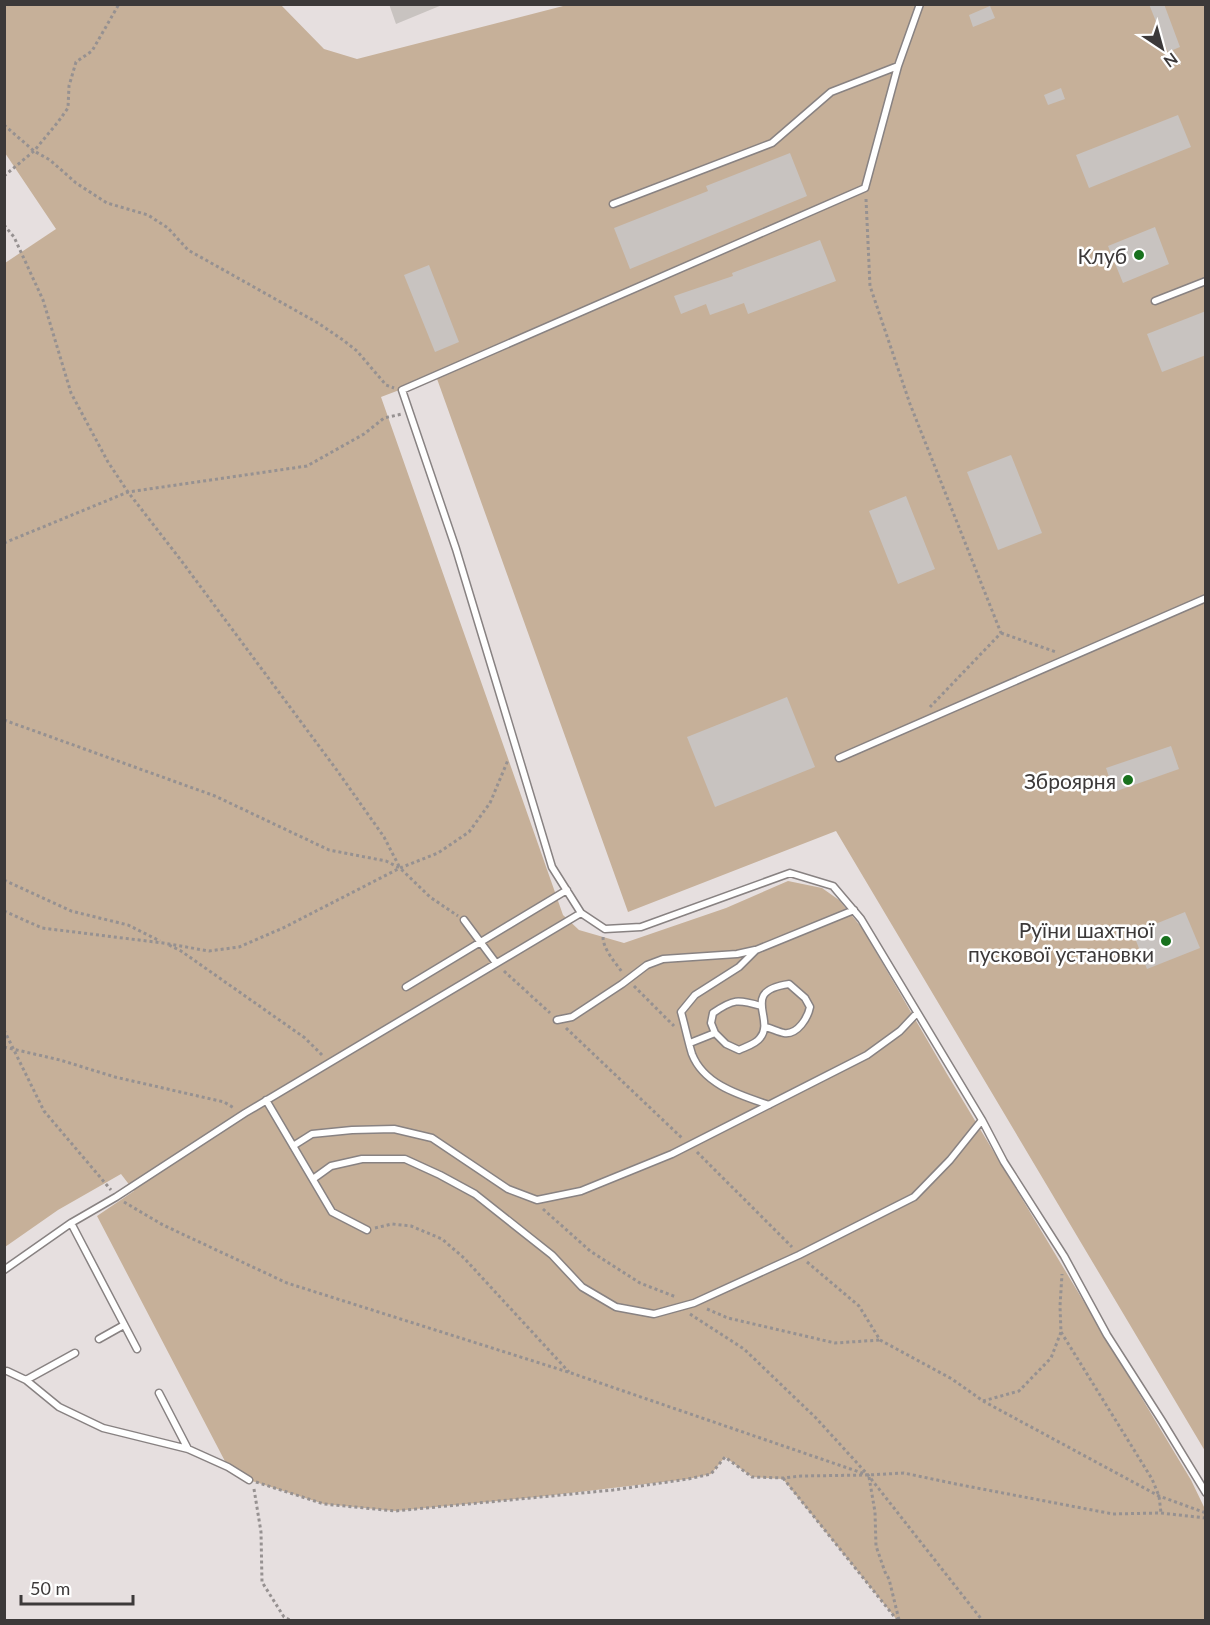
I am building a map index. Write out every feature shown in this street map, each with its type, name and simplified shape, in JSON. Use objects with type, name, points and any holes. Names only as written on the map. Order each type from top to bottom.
[{"type":"lane","points":[[920,4],[898,66],[865,188],[402,390],[456,549],[552,867],[581,913],[605,929],[641,927],[790,873],[833,886],[861,919],[982,1120],[1004,1161],[1064,1256],[1107,1335],[1206,1493]]},
{"type":"lane","points":[[613,204],[772,143],[831,92],[898,66]]},
{"type":"lane","points":[[1155,301],[1206,281]]},
{"type":"lane","points":[[839,758],[1206,598]]},
{"type":"lane","points":[[406,987],[567,890]]},
{"type":"lane","points":[[557,1020],[572,1017],[647,966],[663,959],[737,954],[756,950],[854,910]]},
{"type":"lane","points":[[4,1270],[71,1223],[116,1197],[266,1100],[581,913]]},
{"type":"lane","points":[[464,920],[496,963]]},
{"type":"lane","points":[[756,950],[739,967],[695,995],[681,1012],[693,1055],[704,1073],[723,1088],[768,1105]]},
{"type":"lane","points":[[761,1006],[743,1000],[732,1001],[713,1013],[711,1023],[715,1033],[726,1044],[739,1050],[760,1039],[765,1027],[762,999],[768,990],[789,984],[805,998],[810,1006],[808,1015],[793,1031],[785,1033],[765,1027]]},
{"type":"lane","points":[[293,1146],[312,1134],[394,1129],[432,1138],[508,1190],[537,1200],[581,1191],[690,1145],[867,1055],[900,1031],[917,1013]]},
{"type":"lane","points":[[690,1043],[715,1033]]},
{"type":"lane","points":[[266,1100],[332,1212],[367,1230]]},
{"type":"lane","points":[[313,1179],[331,1166],[362,1159],[405,1159],[475,1194],[552,1255],[582,1287],[616,1307],[654,1314],[694,1304],[800,1255],[914,1197],[950,1160],[982,1120]]},
{"type":"lane","points":[[71,1223],[137,1349]]},
{"type":"lane","points":[[99,1339],[124,1325]]},
{"type":"lane","points":[[26,1380],[75,1353]]},
{"type":"lane","points":[[7,1371],[26,1380],[59,1407],[103,1428],[188,1449],[228,1467],[249,1480]]},
{"type":"lane","points":[[159,1393],[188,1449]]},
{"type":"path","points":[[4,176],[34,151],[68,108],[69,86],[76,62],[92,51],[119,4]]},
{"type":"path","points":[[4,125],[76,183],[107,203],[148,215],[168,228],[188,250],[318,323],[357,351],[387,385],[402,390]]},
{"type":"path","points":[[865,188],[870,286],[910,405],[1001,633],[1071,657]]},
{"type":"path","points":[[4,225],[14,237],[43,300],[71,393],[108,462],[128,492],[336,769],[384,837],[400,868]]},
{"type":"path","points":[[4,543],[128,492],[307,466],[364,434],[384,418],[409,412]]},
{"type":"path","points":[[927,710],[1001,633]]},
{"type":"path","points":[[4,720],[215,796],[329,850],[386,861],[400,868],[430,897],[464,920]]},
{"type":"path","points":[[4,911],[42,928],[163,942],[209,951],[239,947],[283,928],[400,868],[438,853],[469,832],[490,803],[515,744]]},
{"type":"path","points":[[4,880],[71,911],[128,925],[181,951],[305,1038],[329,1063]]},
{"type":"path","points":[[496,963],[690,1145],[800,1255],[859,1306],[880,1340],[952,1379],[983,1401],[1159,1496],[1206,1515]]},
{"type":"path","points":[[4,1030],[44,1111],[116,1197],[164,1226],[287,1283],[571,1373],[868,1475]]},
{"type":"path","points":[[4,1047],[224,1102],[245,1113]]},
{"type":"path","points":[[367,1230],[392,1224],[411,1226],[442,1239],[464,1258],[571,1373]]},
{"type":"path","points":[[983,1401],[1019,1391],[1051,1358],[1061,1332],[1060,1306],[1064,1256]]},
{"type":"path","points":[[681,1308],[744,1348],[816,1418],[868,1475],[982,1620]]},
{"type":"path","points":[[1061,1332],[1152,1479],[1159,1496],[1161,1513]]},
{"type":"path","points":[[249,1480],[324,1504],[395,1510],[613,1490],[688,1479],[711,1474],[725,1457],[752,1476],[783,1479],[801,1476],[904,1473],[1113,1514],[1206,1515]]},
{"type":"path","points":[[868,1475],[875,1512],[876,1545],[890,1580],[898,1620]]},
{"type":"path","points":[[783,1479],[898,1620]]},
{"type":"path","points":[[249,1480],[254,1489],[261,1532],[262,1582],[284,1617],[290,1620]]},
{"type":"shaded area","points":[[5,5],[281,5],[324,49],[357,59],[567,5],[1205,5],[1205,1451],[836,831],[628,912],[436,376],[381,397],[563,915],[579,930],[624,943],[726,908],[788,881],[822,888],[839,900],[862,928],[1191,1480],[1205,1509],[1205,1620],[897,1620],[783,1479],[752,1477],[725,1457],[711,1474],[688,1479],[537,1497],[395,1511],[324,1504],[249,1480],[228,1467],[97,1216],[134,1191],[121,1174],[58,1210],[5,1247],[5,263],[56,229],[5,153]]},
{"type":"building","points":[[389,4],[442,4],[442,5],[396,24]]},
{"type":"building","points":[[1149,4],[1164,4],[1180,47],[1168,52]]},
{"type":"building","points":[[990,6],[995,18],[973,27],[969,15]]},
{"type":"building","points":[[1061,88],[1065,99],[1048,105],[1044,95]]},
{"type":"building","points":[[1178,115],[1191,147],[1089,188],[1076,155]]},
{"type":"building","points":[[790,153],[807,196],[630,269],[614,228],[708,191],[706,186]]},
{"type":"building","name":"Клуб","points":[[1155,227],[1169,264],[1123,283],[1108,246]]},
{"type":"building","points":[[820,240],[836,281],[748,314],[744,303],[710,315],[706,304],[681,314],[674,296],[733,276],[732,273]]},
{"type":"building","points":[[429,265],[459,342],[435,352],[404,275]]},
{"type":"building","points":[[1206,311],[1206,355],[1162,372],[1147,334]]},
{"type":"building","points":[[1011,455],[1042,533],[998,550],[967,472]]},
{"type":"building","points":[[906,496],[935,569],[898,584],[869,511]]},
{"type":"building","points":[[787,697],[815,767],[715,807],[687,737]]},
{"type":"building","name":"Зброярня","points":[[1171,746],[1179,769],[1114,792],[1106,768]]},
{"type":"building","name":"Руїни шахтної пускової установки","points":[[1185,912],[1200,948],[1147,969],[1133,933]]},
{"type":"place","name":"Клуб","points":[[1139,255]]},
{"type":"place","name":"Зброярня","points":[[1128,780]]},
{"type":"place","name":"Руїни шахтної пускової установки","points":[[1166,941]]}]
